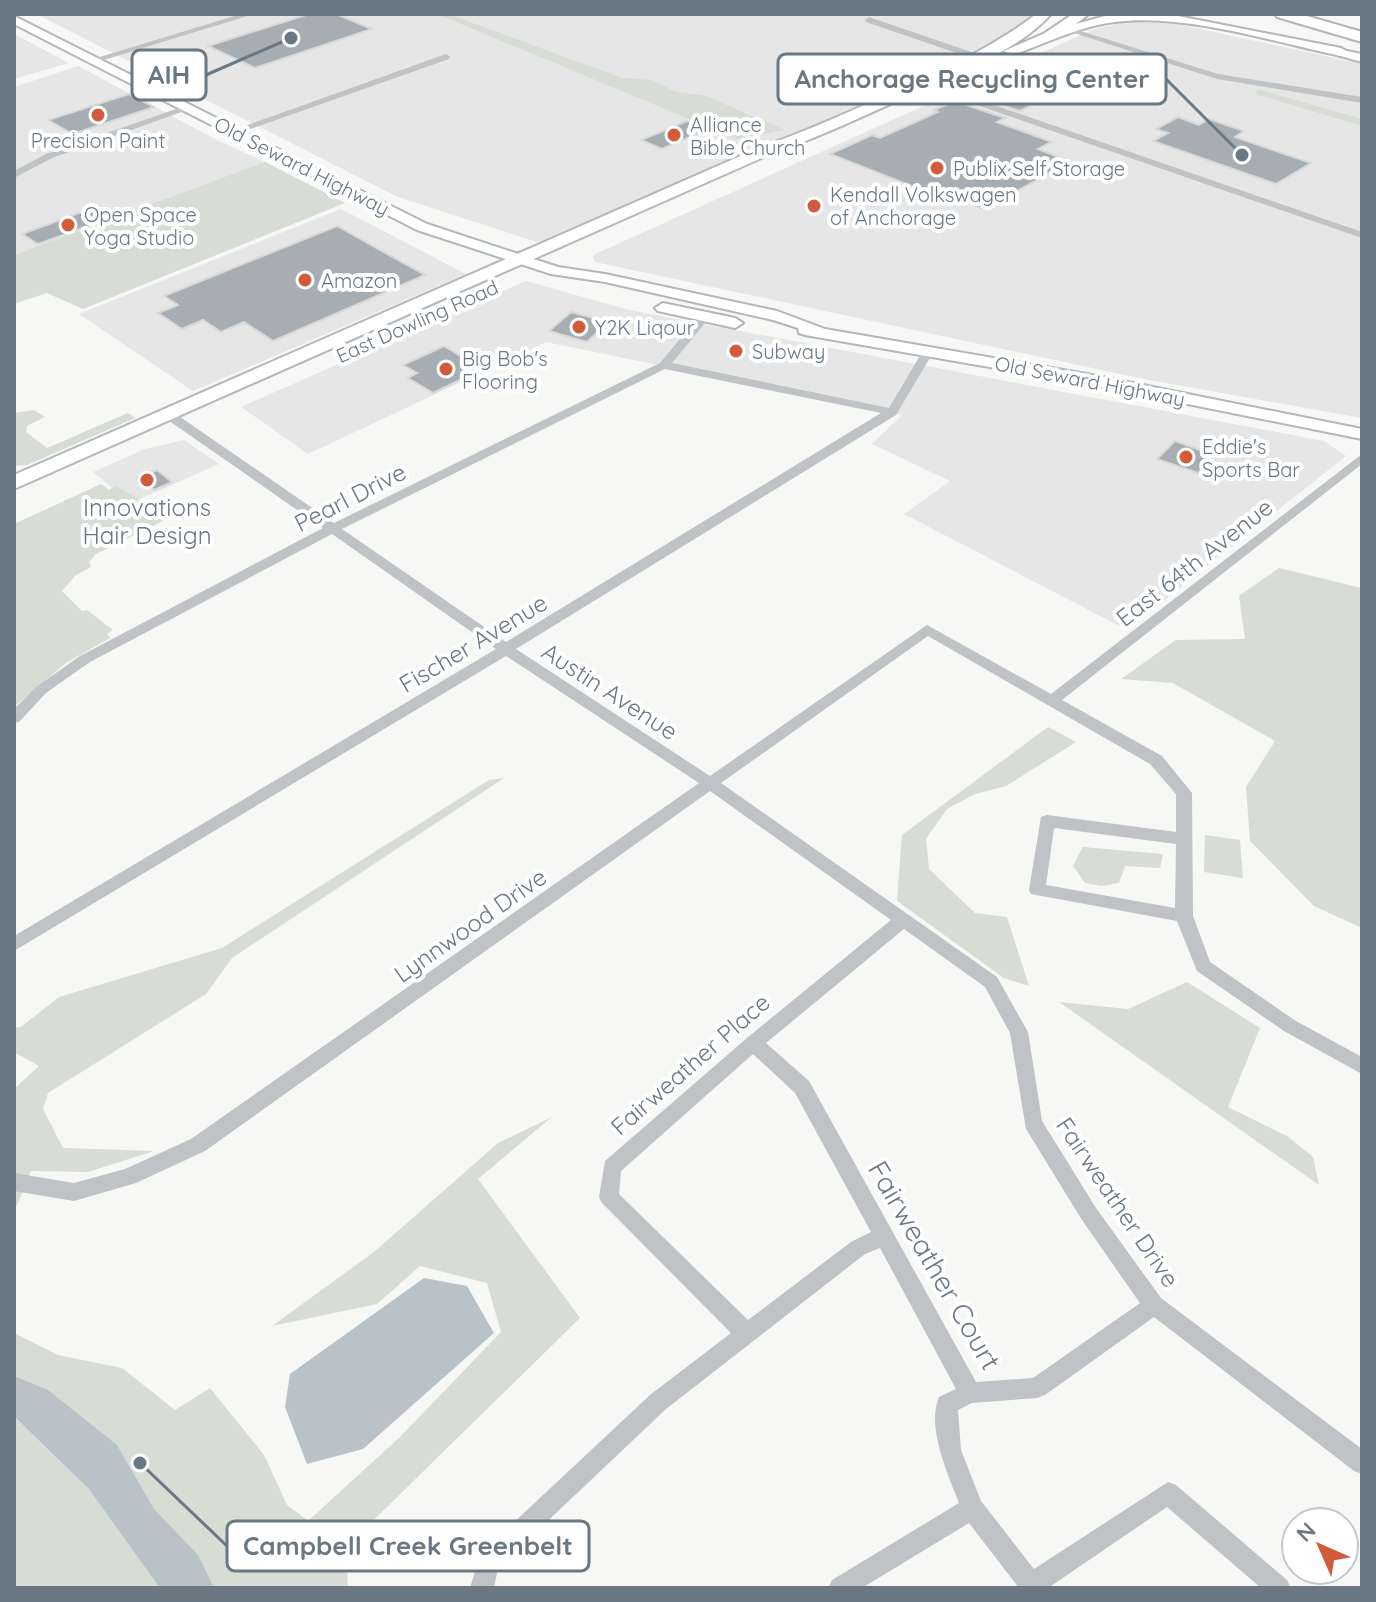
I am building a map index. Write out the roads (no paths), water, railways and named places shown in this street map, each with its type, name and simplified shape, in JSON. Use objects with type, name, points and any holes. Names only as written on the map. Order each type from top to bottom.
[{"type":"highway","points":[[1283,14],[1362,37]]},
{"type":"highway","points":[[1323,14],[1362,25]]},
{"type":"highway","points":[[1341,52],[1362,58]]},
{"type":"main road","name":"East Dowling Road","points":[[14,496],[519,261],[770,148],[814,134],[1022,32],[1044,14]]},
{"type":"main road","name":"East Dowling Road","points":[[972,58],[1017,49],[1050,36],[1082,14]]},
{"type":"main road","points":[[1050,36],[1112,18],[1147,15],[1223,27],[1341,52]]},
{"type":"main road","name":"Old Seward Highway","points":[[14,19],[422,227],[519,261],[777,316],[818,330],[1362,434]]},
{"type":"main road","name":"East Dowling Road","points":[[14,483],[547,269],[794,150],[814,134]]},
{"type":"main road","name":"Old Seward Highway","points":[[547,269],[590,290],[704,317],[766,328],[818,330]]},
{"type":"street","points":[[94,60],[250,14]]},
{"type":"street","points":[[869,20],[972,58]]},
{"type":"street","points":[[1074,30],[1217,76],[1362,100]]},
{"type":"street","points":[[233,132],[446,57]]},
{"type":"street","points":[[922,83],[1362,235]]},
{"type":"street","points":[[14,175],[49,156],[188,108]]},
{"type":"street","name":"Pearl Drive","points":[[14,718],[41,690],[85,659],[334,528],[664,365],[704,317]]},
{"type":"street","name":"Fischer Avenue","points":[[14,944],[506,649],[892,412],[928,351]]},
{"type":"street","points":[[664,365],[892,412]]},
{"type":"street","name":"Austin Avenue","points":[[176,420],[506,649],[711,784]]},
{"type":"street","name":"East 64th Avenue","points":[[1053,700],[1362,458]]},
{"type":"street","name":"Lynnwood Drive","points":[[14,1182],[74,1192],[129,1177],[198,1145],[927,630],[1053,700]]},
{"type":"street","points":[[1053,700],[1156,760],[1184,793],[1184,916],[1203,966],[1290,1026],[1362,1066]]},
{"type":"street","name":"Fairweather Drive","points":[[711,784],[991,982],[1019,1032],[1033,1123],[1089,1214],[1154,1305],[1362,1463]]},
{"type":"street","points":[[1184,916],[1037,890],[1047,821],[1185,839]]},
{"type":"street","name":"Fairweather Place","points":[[747,1334],[609,1197],[612,1167],[753,1043],[903,920]]},
{"type":"street","name":"Fairweather Court","points":[[753,1043],[802,1087],[970,1393],[1037,1388],[1154,1305]]},
{"type":"street","points":[[482,1588],[488,1562],[658,1402],[858,1248],[884,1236]]},
{"type":"street","points":[[970,1393],[947,1404],[950,1450],[972,1508],[1033,1586],[1168,1493],[1279,1588]]},
{"type":"street","points":[[840,1588],[972,1508]]},
{"type":"place","name":"AIH","points":[[291,38]]},
{"type":"place","name":"Precision Paint","points":[[98,115]]},
{"type":"place","name":"Alliance Bible Church","points":[[674,135]]},
{"type":"place","name":"Anchorage Recycling Center","points":[[1242,155]]},
{"type":"place","name":"Publix Self Storage","points":[[937,168]]},
{"type":"place","name":"Kendall Volkswagen of Anchorage","points":[[814,206]]},
{"type":"place","name":"Open Space Yoga Studio","points":[[68,225]]},
{"type":"place","name":"Amazon","points":[[305,280]]},
{"type":"place","name":"Y2K Liqour","points":[[579,327]]},
{"type":"place","name":"Subway","points":[[736,351]]},
{"type":"place","name":"Big Bob's Flooring","points":[[446,369]]},
{"type":"place","name":"Eddie's Sports Bar","points":[[1186,457]]},
{"type":"place","name":"Innovations Hair Design","points":[[147,480]]},
{"type":"place","name":"Campbell Creek Greenbelt","points":[[140,1463]]}]
